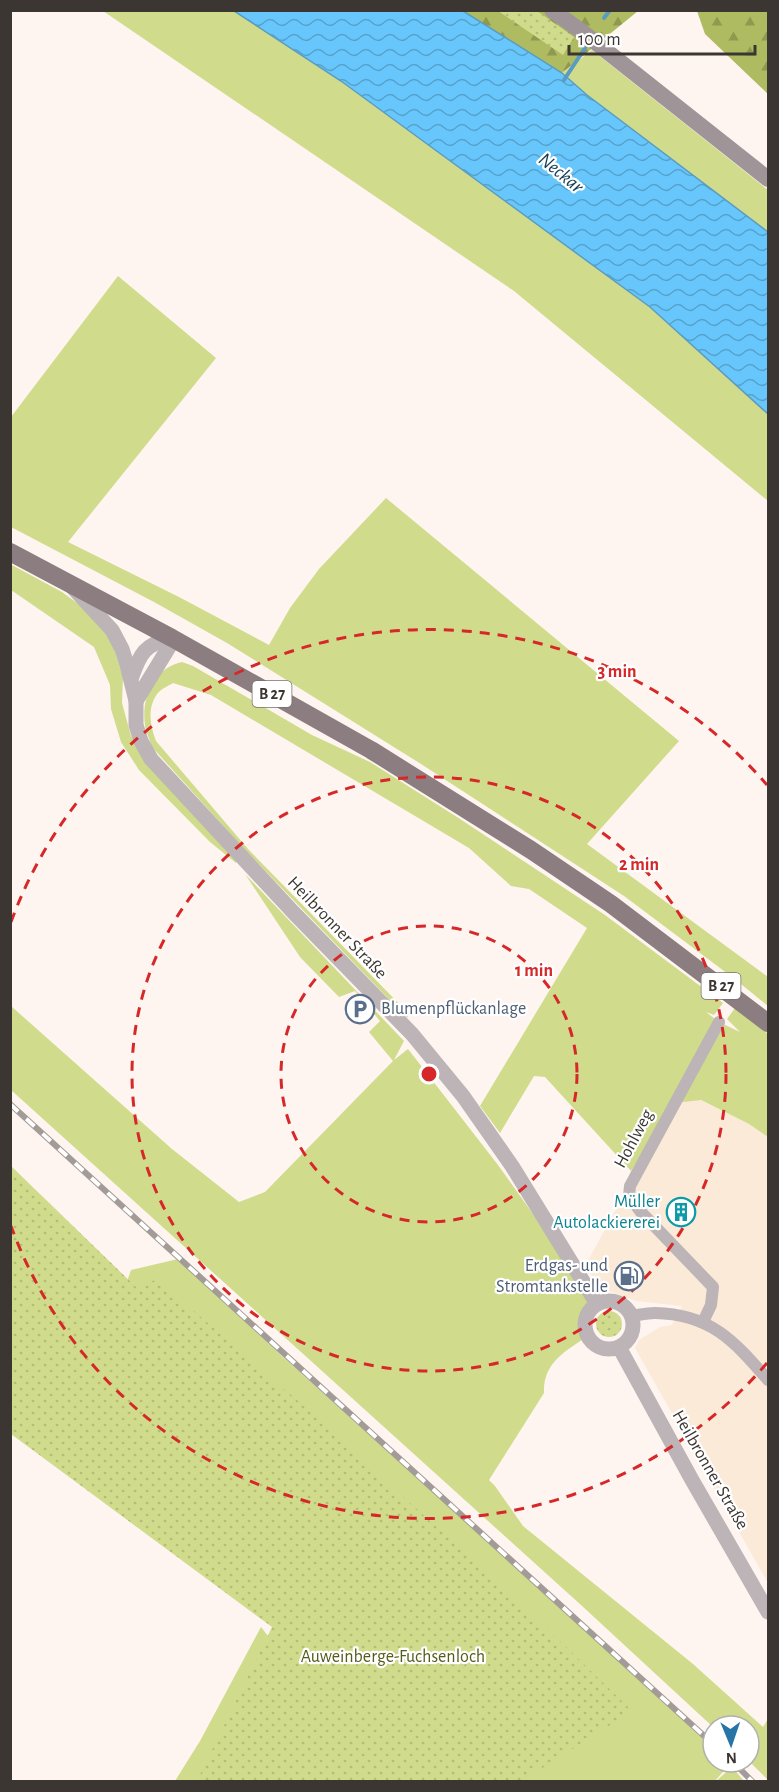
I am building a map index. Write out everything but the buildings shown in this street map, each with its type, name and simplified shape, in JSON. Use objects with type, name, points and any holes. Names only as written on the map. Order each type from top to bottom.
[{"type":"main road","points":[[552,10],[768,179]]},
{"type":"main road","name":"B 27","points":[[10,552],[172,638],[371,750],[540,856],[611,904],[768,1023]]},
{"type":"street","name":"Heilbronner Straße","points":[[67,582],[112,630],[122,649],[135,701],[136,725],[141,741],[151,759],[293,912],[412,1034],[463,1096],[512,1166],[597,1304]]},
{"type":"street","points":[[131,680],[136,664],[146,649],[157,641],[172,638],[169,647],[135,701]]},
{"type":"street","name":"Hohlweg","points":[[702,1322],[711,1305],[713,1287],[640,1211],[629,1196],[630,1186],[719,1022]]},
{"type":"street","points":[[613,1301],[627,1309],[631,1316],[633,1323],[630,1337],[620,1347],[612,1349],[598,1346],[588,1336],[585,1322],[591,1309],[597,1304],[613,1301]]},
{"type":"street","points":[[631,1316],[654,1313],[688,1317],[702,1322],[724,1334],[743,1351],[768,1380]]},
{"type":"street","name":"Heilbronner Straße","points":[[620,1347],[686,1470],[768,1612]]},
{"type":"shaded area","points":[[683,1098],[700,1100],[749,1124],[768,1137],[768,1583],[635,1348],[639,1340],[660,1327],[672,1325],[682,1306],[636,1301],[609,1291],[584,1268],[620,1202],[626,1206]]},
{"type":"green space","points":[[103,11],[234,11],[341,81],[650,307],[768,414],[768,501],[514,291]]},
{"type":"green space","points":[[463,11],[638,11],[562,73]]},
{"type":"green space","points":[[498,11],[537,11],[574,37],[563,55]]},
{"type":"green space","points":[[697,11],[768,11],[768,94],[705,34]]},
{"type":"green space","points":[[592,50],[768,190],[768,232],[587,95],[562,73]]},
{"type":"green space","points":[[118,276],[216,358],[68,542],[269,645],[290,608],[319,569],[386,498],[679,741],[587,844],[768,977],[768,1006],[624,896],[421,764],[227,643],[11,527],[11,417]]},
{"type":"green space","points":[[10,564],[62,592],[85,609],[109,632],[123,677],[122,703],[131,736],[152,770],[236,857],[236,863],[210,842],[139,770],[121,742],[111,709],[110,685],[94,647],[11,590]]},
{"type":"green space","points":[[182,662],[193,666],[312,735],[370,762],[457,817],[605,915],[723,1003],[714,1015],[706,1012],[719,1022],[740,1032],[727,1019],[735,1008],[768,1034],[768,1137],[749,1124],[701,1100],[674,1103],[631,1171],[545,1077],[534,1076],[500,1133],[480,1106],[587,928],[529,889],[511,886],[469,848],[211,695],[173,683],[160,691],[151,711],[152,729],[156,741],[248,849],[409,1014],[407,1018],[246,851],[152,747],[146,730],[144,714],[148,694],[157,677],[164,670]]},
{"type":"green space","points":[[245,874],[404,1041],[394,1060],[408,1049],[498,1165],[597,1304],[586,1319],[588,1336],[564,1352],[552,1365],[547,1373],[544,1393],[489,1480],[523,1526],[693,1664],[749,1714],[701,1714],[701,1716],[11,1090],[11,1006],[172,1149],[239,1202],[265,1192],[393,1061],[369,1032],[380,1021],[355,991],[339,997],[300,957]]},
{"type":"green space","name":"Auweinberge-Fuchsenloch","points":[[10,1165],[137,1288],[157,1279],[298,1401],[531,1613],[632,1711],[522,1781],[197,1781],[272,1627],[11,1434]]},
{"type":"green space","name":"Auweinberge-Fuchsenloch","points":[[178,1259],[701,1737],[701,1774],[721,1774],[714,1782],[175,1781],[200,1741],[261,1627],[309,1689],[107,1340],[131,1270]]},
{"type":"green space","points":[[609,1311],[618,1315],[622,1324],[618,1333],[609,1337],[600,1333],[596,1324],[600,1315]]},
{"type":"green space","points":[[768,1719],[768,1780],[761,1773],[761,1725],[763,1727]]},
{"type":"green space","points":[[724,1774],[738,1774],[744,1781],[716,1781]]},
{"type":"water","name":"Neckar","points":[[234,11],[463,11],[562,73],[587,95],[768,232],[768,414],[650,307],[341,81]]},
{"type":"waterway","points":[[604,18],[610,10]]},
{"type":"waterway","points":[[564,80],[585,48]]},
{"type":"railway","points":[[10,1104],[701,1733]]},
{"type":"railway","points":[[745,1774],[753,1782]]},
{"type":"place","name":"Blumenpflückanlage","points":[[360,1009]]},
{"type":"place","name":"Müller Autolackiererei","points":[[681,1212]]},
{"type":"place","name":"Erdgas- und Stromtankstelle","points":[[629,1276]]}]
